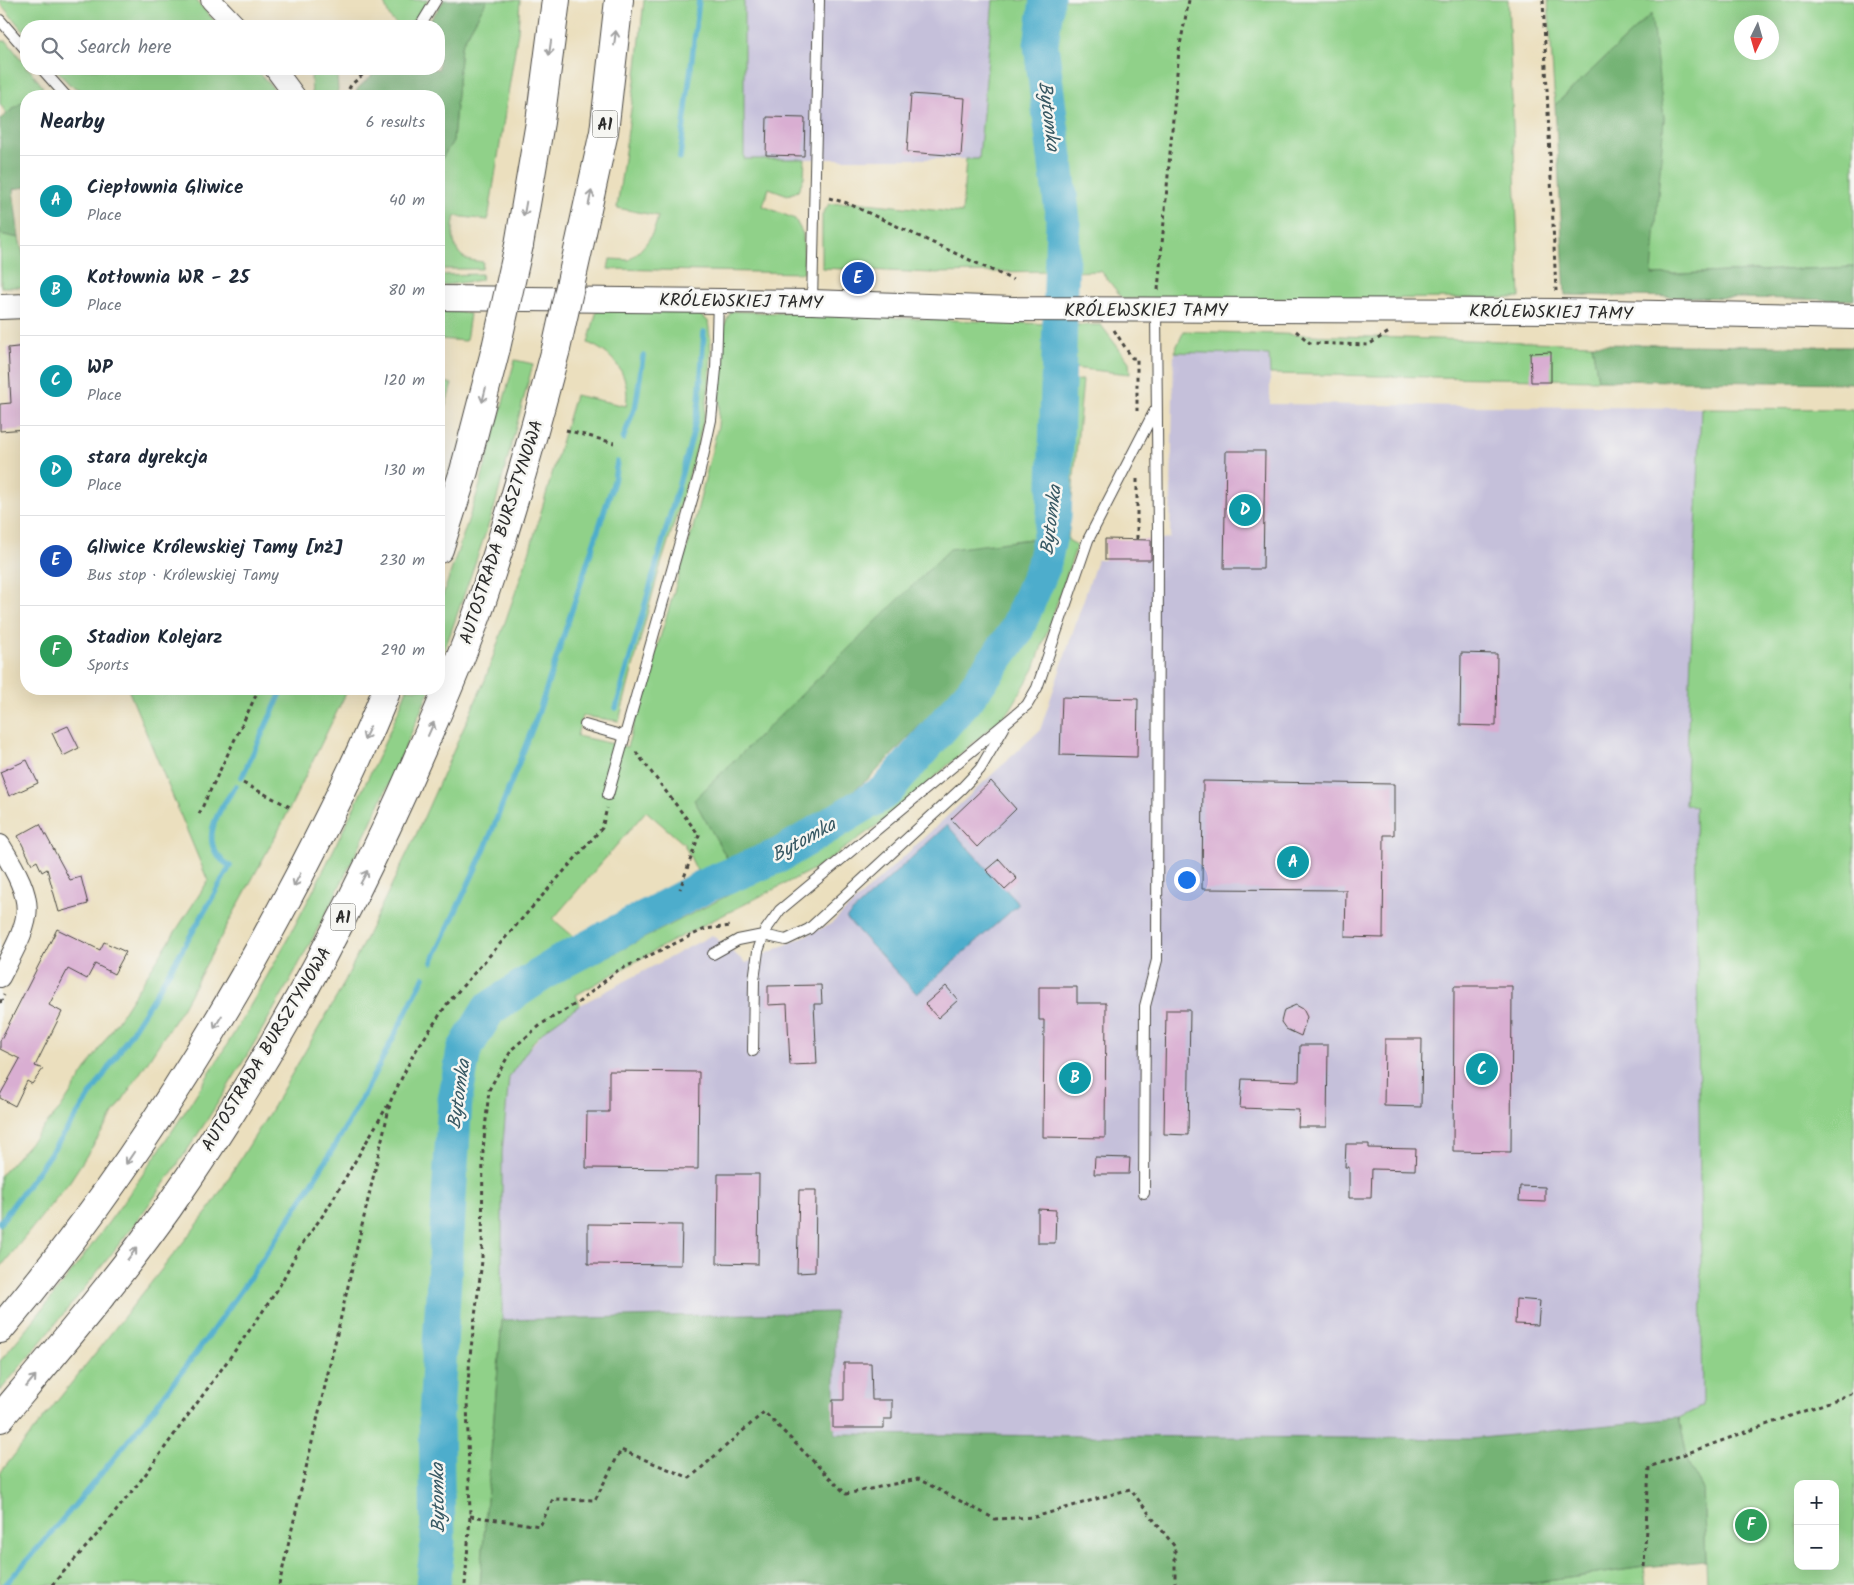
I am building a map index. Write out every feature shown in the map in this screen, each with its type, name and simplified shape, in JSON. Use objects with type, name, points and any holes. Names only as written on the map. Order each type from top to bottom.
[{"type":"highway","points":[[445,530],[464,471],[496,348],[519,244],[540,122],[556,0]]},
{"type":"highway","name":"AUTOSTRADA BURSZTYNOWA","points":[[445,694],[481,604],[524,470],[556,349],[604,132],[619,0]]},
{"type":"highway","points":[[0,1329],[35,1287],[123,1168],[193,1064],[264,944],[322,832],[384,695]]},
{"type":"highway","name":"AUTOSTRADA BURSZTYNOWA","points":[[0,1418],[81,1321],[167,1208],[243,1093],[320,961],[379,847],[445,695]]},
{"type":"street","points":[[211,0],[230,20]]},
{"type":"street","points":[[279,75],[291,90]]},
{"type":"street","name":"KRÓLEWSKIEJ TAMY","points":[[445,298],[718,300],[1014,309],[1547,311],[1854,317]]},
{"type":"street","points":[[0,307],[20,306]]},
{"type":"street","points":[[0,846],[21,882],[27,899],[28,916],[0,978]]},
{"type":"lane","points":[[424,20],[436,0]]},
{"type":"lane","points":[[812,302],[813,194],[819,0]]},
{"type":"lane","points":[[0,20],[20,43]]},
{"type":"lane","points":[[47,75],[61,90]]},
{"type":"lane","points":[[608,795],[699,475],[711,420],[716,370],[718,300]]},
{"type":"lane","points":[[1144,1193],[1145,1006],[1157,960],[1158,537],[1155,410],[1156,310]]},
{"type":"lane","points":[[752,1051],[754,980],[763,935],[780,910],[1027,705],[1033,696],[1088,540],[1155,410]]},
{"type":"lane","points":[[585,725],[624,736]]},
{"type":"lane","points":[[713,954],[738,940],[763,935],[786,940],[810,929],[961,789],[980,769],[1005,725]]},
{"type":"path","points":[[1156,310],[1179,50],[1189,0]]},
{"type":"path","points":[[1543,0],[1556,279]]},
{"type":"path","points":[[348,90],[362,75]]},
{"type":"path","points":[[813,194],[847,203],[1013,280]]},
{"type":"path","points":[[1292,328],[1310,343],[1368,344],[1393,330]]},
{"type":"path","points":[[566,430],[614,443]]},
{"type":"path","points":[[199,814],[256,695]]},
{"type":"path","points":[[624,736],[658,785],[699,835],[680,889]]},
{"type":"path","points":[[243,783],[290,807]]},
{"type":"path","points":[[52,1585],[101,1530],[144,1475],[258,1320],[279,1287],[298,1250],[326,1212],[391,1100],[413,1055],[447,1004],[602,828],[607,810],[608,795]]},
{"type":"path","points":[[466,1585],[470,1516],[468,1398],[470,1356],[482,1261],[483,1150],[489,1090],[512,1049],[543,1023],[578,1002],[631,962],[705,929]]},
{"type":"path","points":[[279,1585],[391,1100]]},
{"type":"path","points":[[1644,1567],[1649,1467],[1854,1393]]},
{"type":"path","points":[[470,1516],[540,1526],[553,1499],[594,1500],[622,1450],[690,1478],[764,1412],[846,1494],[918,1479],[995,1519],[1035,1517],[1130,1489],[1175,1547],[1176,1585]]},
{"type":"shaded area","points":[[744,0],[993,0],[979,159],[744,159]]},
{"type":"shaded area","points":[[1174,352],[1270,355],[1270,404],[1701,408],[1685,805],[1695,806],[1703,1406],[1679,1418],[1473,1439],[834,1434],[502,1320],[502,1152],[509,1077],[518,1061],[546,1029],[580,1005],[712,935],[746,963],[831,924],[1040,730],[1097,560],[1152,560],[1152,540],[1170,538]]},
{"type":"green space","points":[[0,0],[196,0],[214,20],[20,20],[20,27],[0,3]]},
{"type":"green space","points":[[383,0],[428,0],[419,15],[413,20],[392,20]]},
{"type":"green space","points":[[444,0],[487,0],[461,46],[453,141],[445,154],[445,90],[357,90],[372,75],[445,75],[445,20],[430,20]]},
{"type":"green space","points":[[487,0],[520,0],[518,31],[488,220],[455,216],[454,222],[453,234],[458,252],[467,259],[483,262],[482,269],[445,269],[445,154],[453,141],[461,46]]},
{"type":"green space","points":[[644,0],[744,0],[744,159],[805,159],[804,177],[798,191],[788,195],[769,188],[763,206],[795,219],[803,234],[804,273],[608,269],[610,259],[629,260],[640,250],[648,241],[658,216],[617,208],[637,67]]},
{"type":"green space","points":[[993,0],[1035,0],[1029,60],[1048,206],[1051,271],[932,273],[822,268],[822,215],[829,204],[856,202],[962,213],[966,159],[979,159]]},
{"type":"green space","points":[[1056,0],[1508,0],[1520,298],[1123,299],[1101,271],[1070,272],[1077,227],[1049,40]]},
{"type":"green space","points":[[1548,0],[1854,0],[1854,267],[1651,275],[1664,118],[1650,15],[1555,105]]},
{"type":"green space","points":[[1651,14],[1664,118],[1652,275],[1854,267],[1854,300],[1565,295],[1555,105]]},
{"type":"green space","points":[[0,41],[7,41],[20,58],[20,75],[34,75],[43,87],[39,90],[20,90],[20,104],[7,114],[0,104]]},
{"type":"green space","points":[[61,75],[261,75],[275,90],[80,90],[69,84]]},
{"type":"green space","points":[[312,75],[335,75],[338,90],[312,90]]},
{"type":"green space","points":[[20,104],[20,188],[13,189],[19,238],[0,234],[0,119]]},
{"type":"green space","points":[[0,234],[19,238],[20,242],[20,287],[1,287]]},
{"type":"green space","points":[[482,274],[481,280],[445,285],[445,275]]},
{"type":"green space","points":[[445,308],[470,314],[466,341],[445,339]]},
{"type":"green space","points":[[597,310],[694,311],[708,321],[711,351],[709,382],[697,447],[659,571],[619,721],[582,716],[577,736],[627,747],[692,532],[718,426],[724,326],[731,311],[1047,324],[1046,501],[1040,538],[1012,541],[695,800],[728,860],[659,903],[653,898],[697,871],[684,844],[646,811],[553,919],[581,943],[551,954],[559,963],[566,978],[797,860],[890,799],[993,682],[1037,611],[1058,536],[1066,381],[1083,380],[1068,540],[1077,545],[1034,669],[1010,710],[893,814],[818,867],[670,942],[576,995],[580,1005],[546,1029],[533,1042],[509,1077],[502,1152],[502,1320],[480,1585],[0,1585],[0,1473],[208,1211],[268,1115],[339,993],[415,837],[485,680],[529,553],[575,395],[626,406],[626,385],[619,368],[606,353],[588,343]]},
{"type":"green space","points":[[1067,325],[1101,325],[1129,362],[1130,374],[1063,367]]},
{"type":"green space","points":[[1184,331],[1592,344],[1598,380],[1270,374],[1269,355],[1174,352]]},
{"type":"green space","points":[[1592,344],[1854,347],[1854,383],[1598,380]]},
{"type":"green space","points":[[515,360],[533,364],[494,509],[445,649],[445,589],[479,488]]},
{"type":"green space","points":[[445,382],[452,384],[445,408]]},
{"type":"green space","points":[[1701,408],[1854,409],[1854,1585],[1707,1585],[1703,1489],[1689,1465],[1679,1418],[1703,1406],[1695,806],[1685,805]]},
{"type":"green space","points":[[1040,538],[1014,609],[978,664],[872,776],[818,819],[728,860],[694,800],[950,549]]},
{"type":"green space","points":[[130,695],[345,695],[283,822],[183,1007],[70,1181],[0,1268],[0,1176],[61,1108],[208,881]]},
{"type":"green space","points":[[405,695],[427,695],[381,800],[328,909],[239,1069],[184,1156],[134,1225],[0,1391],[0,1361],[100,1235],[191,1103],[233,1035],[311,894]]},
{"type":"green space","points":[[835,1312],[835,1434],[1472,1439],[1679,1418],[1689,1465],[1703,1489],[1706,1561],[1644,1567],[1521,1585],[480,1585],[502,1320]]},
{"type":"green space","points":[[1644,1567],[1646,1585],[1521,1585]]},
{"type":"water","points":[[947,825],[1019,904],[917,994],[846,918]]},
{"type":"building","points":[[911,94],[965,98],[961,156],[907,152]]},
{"type":"building","points":[[767,117],[805,118],[804,156],[766,155]]},
{"type":"building","points":[[20,347],[20,429],[0,431],[0,404],[11,403],[8,348]]},
{"type":"building","points":[[1551,352],[1551,382],[1531,382],[1530,353]]},
{"type":"building","points":[[1226,451],[1265,451],[1263,569],[1224,569]]},
{"type":"building","points":[[1105,539],[1151,540],[1151,560],[1105,560]]},
{"type":"building","points":[[1461,653],[1497,654],[1496,726],[1460,725]]},
{"type":"building","points":[[1062,697],[1138,699],[1137,757],[1060,755]]},
{"type":"building","points":[[68,726],[79,748],[63,756],[52,733]]},
{"type":"building","points":[[27,760],[38,783],[9,796],[0,772]]},
{"type":"building","points":[[991,781],[1016,809],[977,847],[951,819]]},
{"type":"building","points":[[1203,781],[1394,784],[1394,835],[1384,835],[1383,938],[1345,937],[1346,890],[1202,889]]},
{"type":"building","points":[[40,824],[70,880],[81,877],[88,904],[59,912],[47,869],[42,872],[37,861],[32,864],[18,836]]},
{"type":"building","points":[[999,859],[1017,879],[1005,890],[986,870]]},
{"type":"building","points":[[57,929],[100,950],[104,942],[126,952],[114,974],[95,964],[87,979],[68,969],[49,1005],[62,1012],[35,1066],[43,1069],[32,1084],[27,1081],[15,1106],[0,1098],[0,1095],[20,1059],[0,1049],[0,1041]]},
{"type":"building","points":[[821,985],[822,1004],[814,1004],[817,1064],[790,1065],[787,1004],[768,1005],[768,986]]},
{"type":"building","points":[[946,986],[958,1000],[938,1018],[925,1004]]},
{"type":"building","points":[[1454,986],[1512,986],[1511,1152],[1453,1151]]},
{"type":"building","points":[[1039,987],[1077,987],[1077,1003],[1106,1003],[1105,1138],[1043,1137],[1044,1020],[1039,1020]]},
{"type":"building","points":[[1296,1005],[1303,1009],[1307,1017],[1301,1036],[1286,1029],[1281,1022],[1284,1010]]},
{"type":"building","points":[[1166,1010],[1190,1010],[1188,1135],[1164,1134]]},
{"type":"building","points":[[1385,1039],[1422,1039],[1421,1107],[1384,1106]]},
{"type":"building","points":[[1300,1045],[1328,1045],[1327,1127],[1298,1127],[1299,1110],[1240,1108],[1242,1079],[1299,1081]]},
{"type":"building","points":[[609,1071],[699,1072],[698,1169],[586,1168],[587,1112],[609,1112]]},
{"type":"building","points":[[1346,1144],[1369,1144],[1369,1148],[1416,1149],[1415,1170],[1372,1169],[1371,1198],[1349,1198],[1349,1167],[1345,1167]]},
{"type":"building","points":[[1095,1157],[1130,1158],[1129,1174],[1094,1174]]},
{"type":"building","points":[[718,1174],[759,1174],[758,1264],[717,1263]]},
{"type":"building","points":[[1520,1186],[1545,1187],[1545,1202],[1519,1201]]},
{"type":"building","points":[[799,1190],[816,1190],[815,1272],[797,1273]]},
{"type":"building","points":[[1038,1209],[1056,1210],[1055,1243],[1038,1243]]},
{"type":"building","points":[[588,1224],[682,1225],[681,1265],[588,1264]]},
{"type":"building","points":[[1516,1299],[1540,1301],[1538,1325],[1515,1324]]},
{"type":"building","points":[[844,1363],[871,1363],[872,1400],[892,1400],[892,1419],[884,1419],[884,1428],[833,1428],[833,1400],[844,1400]]},
{"type":"waterway","points":[[680,158],[699,0]]},
{"type":"waterway","name":"Bytomka","points":[[433,1585],[438,1541],[436,1416],[441,1328],[455,1100],[464,1050],[489,1009],[559,963],[707,885],[780,855],[886,791],[972,692],[1015,633],[1043,567],[1054,517],[1063,220],[1041,45],[1047,0]]},
{"type":"waterway","points":[[616,708],[692,437],[699,403],[704,332]]},
{"type":"waterway","points":[[623,439],[636,404],[643,356]]},
{"type":"waterway","points":[[432,962],[486,846],[538,714],[614,481],[617,462]]},
{"type":"waterway","points":[[242,777],[280,695]]},
{"type":"waterway","points":[[0,1223],[62,1137],[150,1003],[230,866],[219,857],[213,848],[212,837],[217,816],[236,786]]},
{"type":"waterway","points":[[5,1585],[50,1535],[135,1432],[177,1379],[255,1270],[341,1135],[424,977]]},
{"type":"place","name":"Gliwice Królewskiej Tamy [nż]","points":[[858,278]]},
{"type":"place","name":"stara dyrekcja","points":[[1245,510]]},
{"type":"place","name":"Ciepłownia Gliwice","points":[[1293,862]]},
{"type":"place","name":"WP","points":[[1482,1069]]},
{"type":"place","name":"Kotłownia WR - 25","points":[[1075,1078]]},
{"type":"place","name":"Stadion Kolejarz","points":[[1751,1525]]}]
